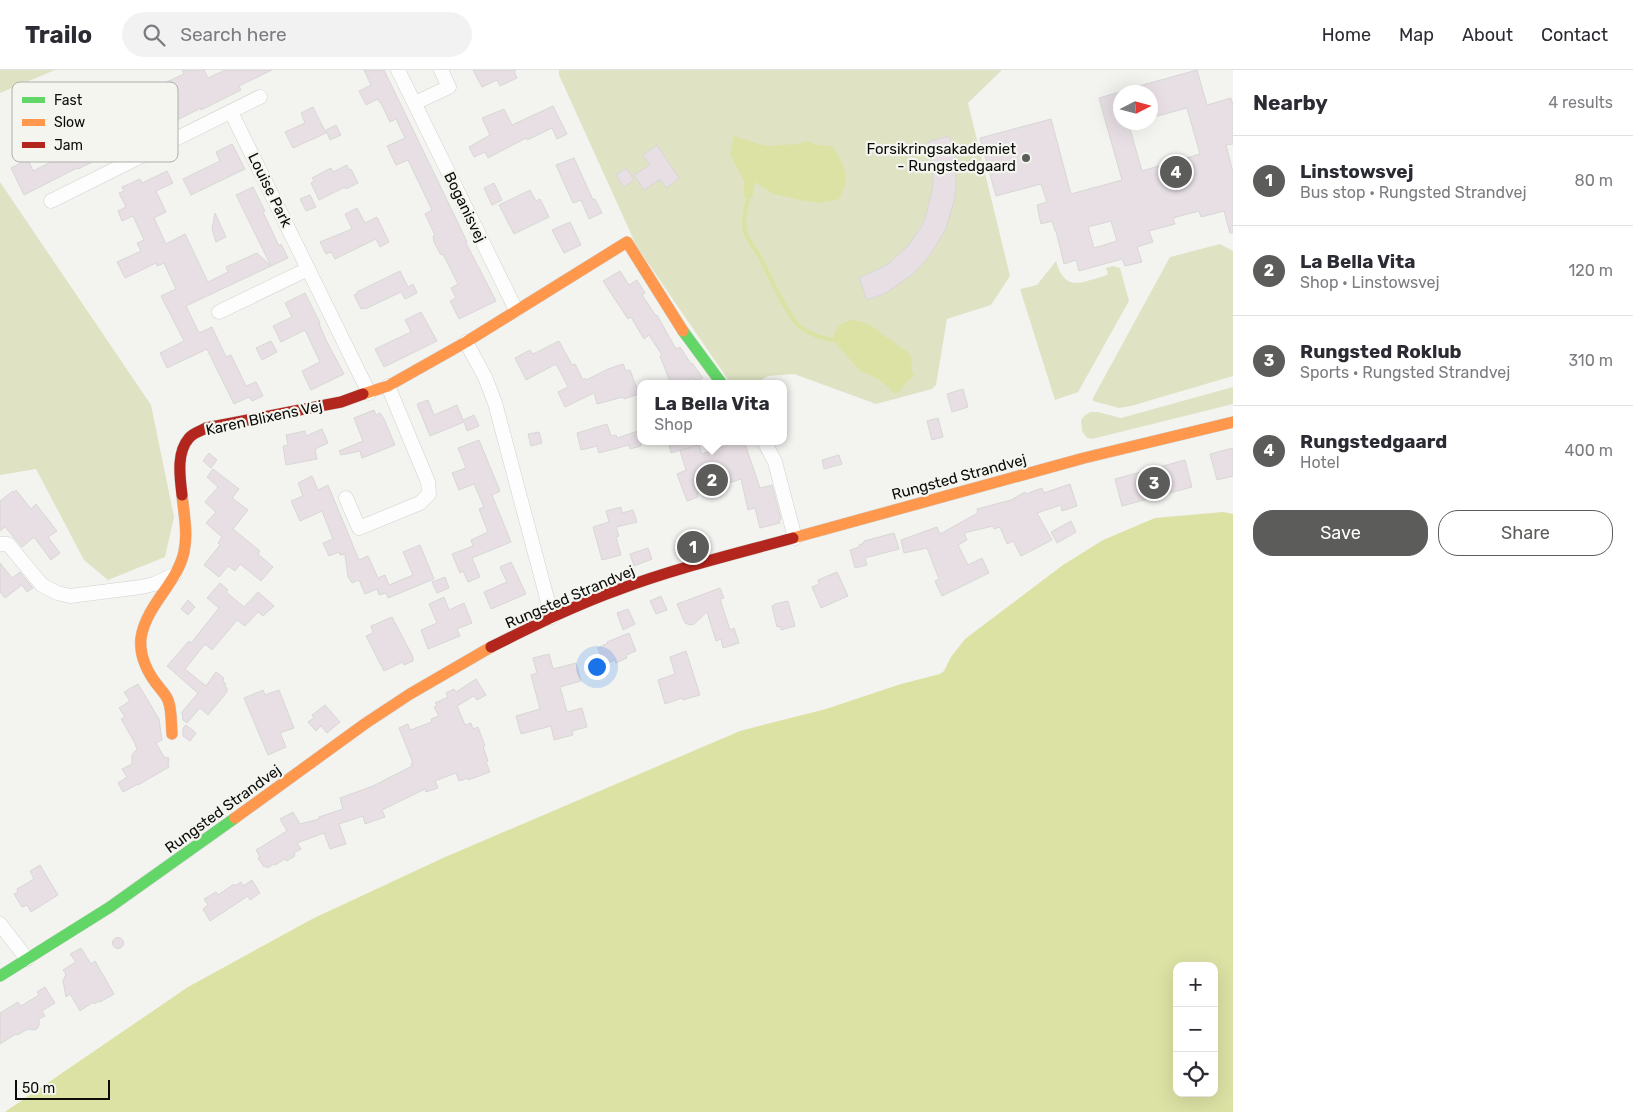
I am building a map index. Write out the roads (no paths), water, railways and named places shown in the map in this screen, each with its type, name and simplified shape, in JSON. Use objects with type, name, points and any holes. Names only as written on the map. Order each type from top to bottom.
[{"type":"main road","name":"Karen Blixens Vej","points":[[172,734],[168,700],[150,676],[141,656],[141,638],[145,624],[175,574],[184,554],[186,532],[180,466],[182,450],[190,438],[206,428],[341,402],[388,386],[466,342],[627,242],[681,328],[719,380]]},
{"type":"main road","name":"Rungsted Strandvej","points":[[0,976],[150,880],[410,694],[481,652],[552,617],[620,590],[682,569],[1084,458],[1233,422]]},
{"type":"street","name":"Boganisvej","points":[[398,70],[516,310]]},
{"type":"street","points":[[415,103],[449,86],[441,70]]},
{"type":"street","points":[[178,138],[260,97]]},
{"type":"street","name":"Louise Park","points":[[231,112],[369,393]]},
{"type":"street","points":[[51,201],[130,162]]},
{"type":"street","points":[[219,312],[308,269]]},
{"type":"street","points":[[466,342],[485,377],[495,403],[552,617]]},
{"type":"street","points":[[346,498],[359,528],[420,503],[429,494],[428,482],[388,386]]},
{"type":"street","points":[[766,445],[775,462],[796,538]]},
{"type":"street","points":[[0,544],[8,544],[42,585],[57,594],[70,596],[141,587],[154,584],[175,574]]},
{"type":"street","points":[[0,924],[27,959]]},
{"type":"waterway","points":[[748,200],[744,222],[746,234],[788,311],[798,325],[805,330],[833,340]]},
{"type":"place","name":"Forsikringsakademiet - Rungstedgaard","points":[[1026,158]]},
{"type":"place","name":"Rungstedgaard","points":[[1176,172]]},
{"type":"place","name":"La Bella Vita","points":[[712,480]]},
{"type":"place","name":"Rungsted Roklub","points":[[1154,483]]},
{"type":"place","name":"Linstowsvej","points":[[693,547]]}]
